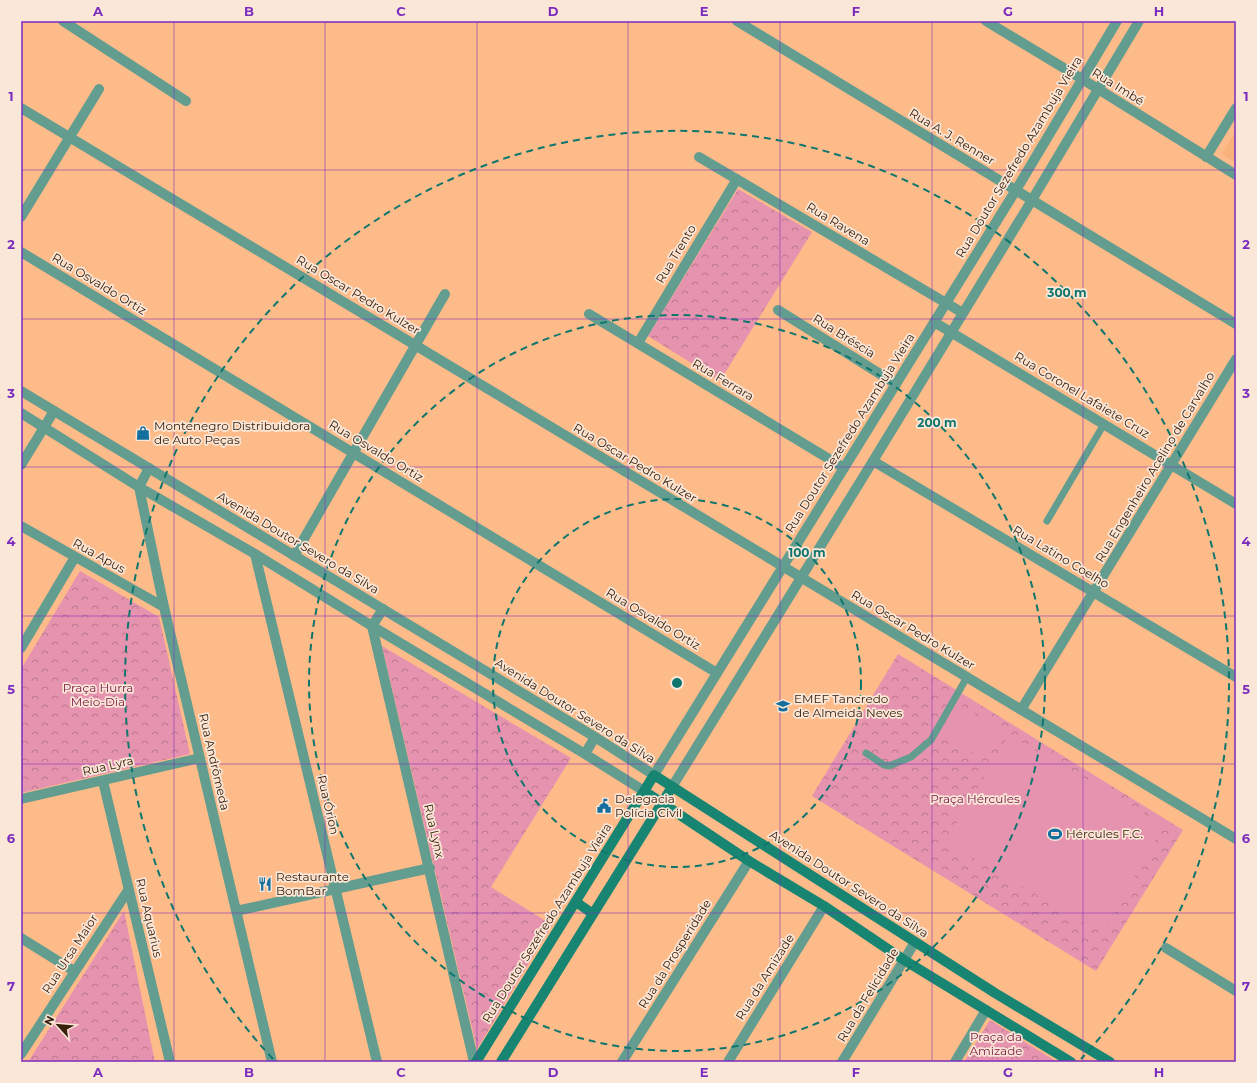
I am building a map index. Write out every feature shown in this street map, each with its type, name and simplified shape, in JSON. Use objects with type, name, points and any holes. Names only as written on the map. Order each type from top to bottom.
[{"type":"main road","name":"Avenida Doutor Severo da Silva","points":[[654,775],[995,993],[1110,1062]]},
{"type":"main road","name":"Rua Doutor Sezefredo Azambuja Vieira","points":[[475,1062],[654,775]]},
{"type":"main road","points":[[501,1062],[672,787]]},
{"type":"main road","points":[[644,791],[749,861],[824,906],[904,960],[1071,1062]]},
{"type":"main road","points":[[576,902],[593,914]]},
{"type":"street","points":[[63,21],[186,101]]},
{"type":"street","name":"Rua A. J. Renner","points":[[737,21],[1236,324]]},
{"type":"street","name":"Rua Imbé","points":[[986,21],[1236,175]]},
{"type":"street","name":"Rua Doutor Sezefredo Azambuja Vieira","points":[[654,775],[1016,190],[1117,21]]},
{"type":"street","points":[[672,787],[964,313],[1139,21]]},
{"type":"street","points":[[21,217],[99,89]]},
{"type":"street","name":"Rua Oscar Pedro Kulzer","points":[[21,108],[1236,839]]},
{"type":"street","points":[[1206,157],[1236,108]]},
{"type":"street","name":"Rua Ravena","points":[[699,157],[964,313]]},
{"type":"street","name":"Rua Trento","points":[[638,343],[737,179]]},
{"type":"street","name":"Rua Osvaldo Ortiz","points":[[21,252],[717,673]]},
{"type":"street","points":[[294,556],[445,294]]},
{"type":"street","name":"Rua Bréscia","points":[[778,310],[896,384]]},
{"type":"street","name":"Rua Ferrara","points":[[589,314],[844,468]]},
{"type":"street","name":"Rua Coronel Lafaiete Cruz","points":[[934,322],[1236,504]]},
{"type":"street","name":"Rua Engenheiro Acelino de Carvalho","points":[[1021,710],[1236,359]]},
{"type":"street","name":"Avenida Doutor Severo da Silva","points":[[21,391],[595,737],[654,775]]},
{"type":"street","points":[[21,465],[54,411]]},
{"type":"street","points":[[21,412],[139,487],[255,554],[644,791]]},
{"type":"street","name":"Rua Latino Coelho","points":[[873,461],[1236,677]]},
{"type":"street","points":[[139,487],[149,468]]},
{"type":"street","name":"Rua Andrômeda","points":[[139,487],[164,607],[272,1062]]},
{"type":"street","name":"Rua Apus","points":[[21,526],[164,607]]},
{"type":"street","name":"Rua Órion","points":[[255,554],[376,1062]]},
{"type":"street","points":[[21,648],[75,557]]},
{"type":"street","points":[[372,626],[383,609]]},
{"type":"street","name":"Rua Lynx","points":[[372,626],[475,1062]]},
{"type":"street","points":[[585,754],[595,737]]},
{"type":"street","name":"Rua Lyra","points":[[21,799],[200,758]]},
{"type":"street","name":"Rua Aquarius","points":[[103,781],[170,1062]]},
{"type":"street","name":"Rua da Prosperidade","points":[[622,1062],[749,861]]},
{"type":"street","points":[[236,911],[430,868]]},
{"type":"street","name":"Rua Ursa Maior","points":[[22,1051],[129,889]]},
{"type":"street","name":"Rua da Amizade","points":[[728,1062],[824,906]]},
{"type":"street","points":[[21,938],[74,971]]},
{"type":"street","name":"Rua da Felicidade","points":[[842,1062],[915,942]]},
{"type":"street","points":[[1166,948],[1236,991]]},
{"type":"street","points":[[955,1062],[986,1010]]},
{"type":"lane","points":[[1047,521],[1104,424]]},
{"type":"lane","points":[[866,753],[884,765],[889,766],[911,757],[931,740],[967,677]]},
{"type":"shaded area","points":[[1236,130],[1236,163],[1222,154]]},
{"type":"green space","points":[[738,189],[812,232],[720,381],[648,336]]},
{"type":"green space","name":"Praça Hurra Meio-Dia","points":[[80,571],[159,617],[190,754],[21,793],[21,669]]},
{"type":"green space","points":[[382,646],[571,758],[491,887],[552,925],[477,1049]]},
{"type":"green space","name":"Praça Hércules","points":[[898,654],[1183,830],[1096,971],[812,796]]},
{"type":"green space","points":[[958,704],[1002,731],[984,759],[940,732]]},
{"type":"green space","name":"Hércules F.C.","points":[[1009,735],[1164,825],[1102,933],[946,842]]},
{"type":"green space","points":[[124,911],[155,1062],[28,1062]]},
{"type":"green space","name":"Praça da Amizade","points":[[990,1020],[1057,1062],[964,1062]]},
{"type":"place","name":"Montenegro Distribuidora de Auto Peças","points":[[143,433]]},
{"type":"place","name":"EMEF Tancredo de Almeida Neves","points":[[783,706]]},
{"type":"place","name":"Delegacia Polícia Civil","points":[[604,806]]},
{"type":"place","name":"Hércules F.C.","points":[[1055,834]]},
{"type":"place","name":"Restaurante BomBar","points":[[265,884]]}]
